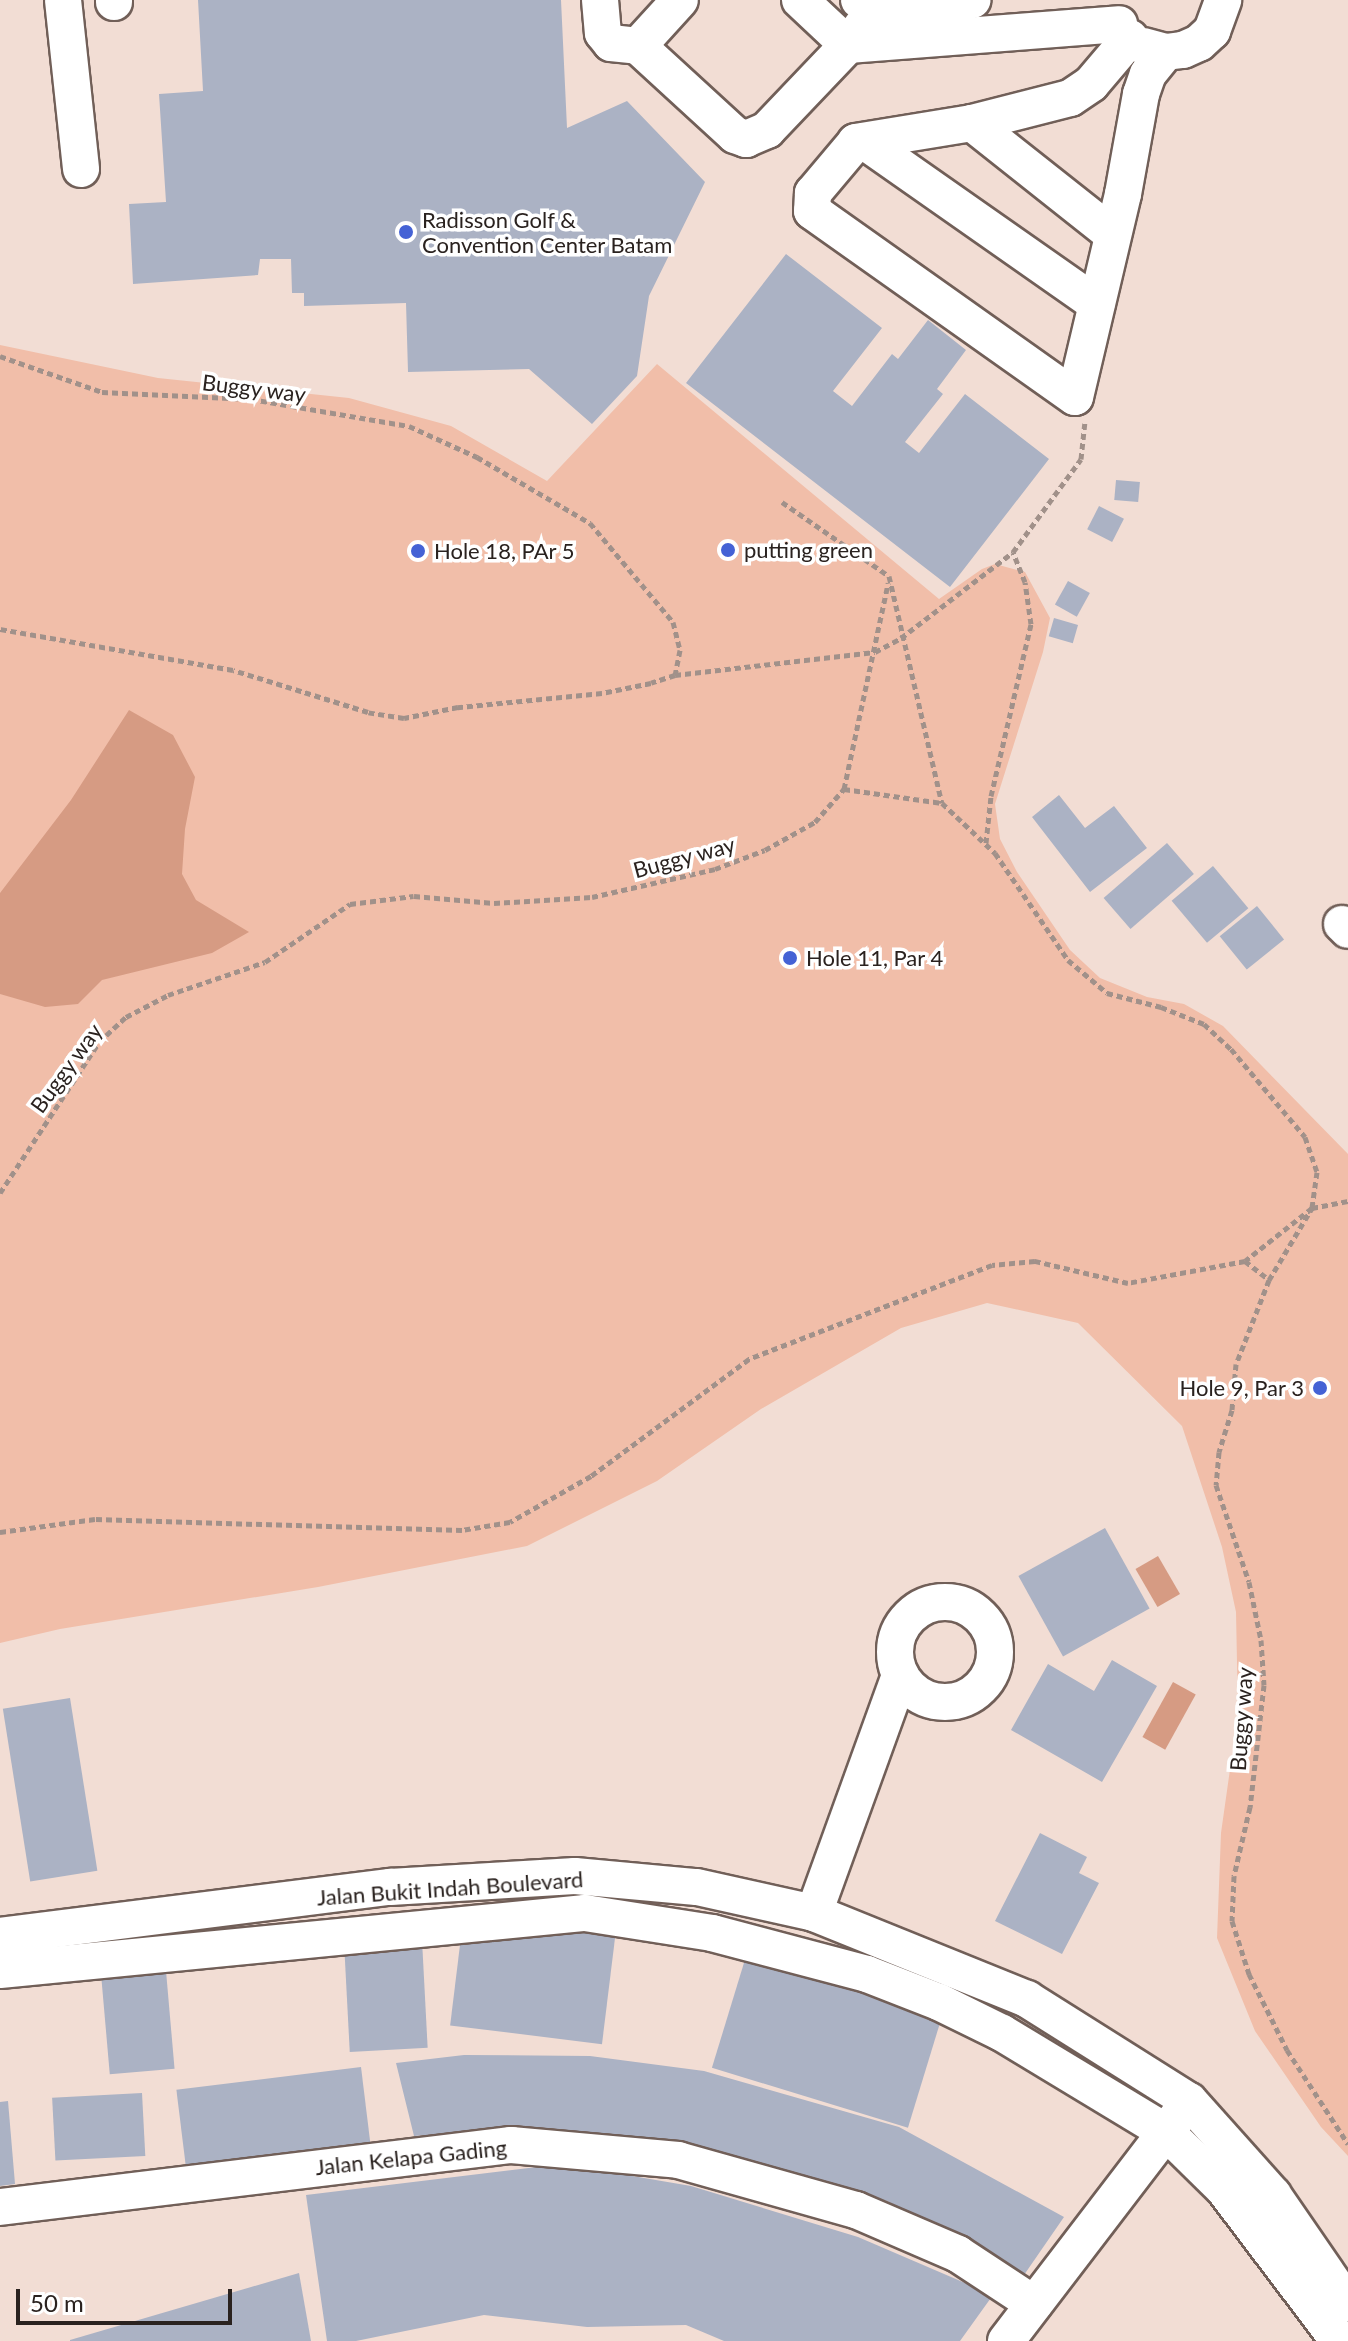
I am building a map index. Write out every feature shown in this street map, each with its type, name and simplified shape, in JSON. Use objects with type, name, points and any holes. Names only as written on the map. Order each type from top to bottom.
[{"type":"street","points":[[63,0],[81,169]]},
{"type":"street","points":[[600,0],[603,33],[611,43],[638,46],[735,135],[746,139],[767,130],[848,45],[867,3],[891,9],[973,0]]},
{"type":"street","points":[[638,46],[680,0]]},
{"type":"street","points":[[800,0],[848,45],[1121,20]]},
{"type":"street","points":[[1121,20],[1146,48],[1166,52],[1183,50],[1212,31],[1223,0]]},
{"type":"street","points":[[1121,20],[1091,84],[1070,98],[972,123],[864,141],[850,147],[813,193],[812,211],[1075,397],[1123,194],[1141,94],[1148,74],[1166,52]]},
{"type":"street","points":[[972,123],[1112,234]]},
{"type":"street","points":[[864,141],[1097,304]]},
{"type":"street","points":[[814,1913],[900,1675]]},
{"type":"street","name":"Jalan Bukit Indah Boulevard","points":[[0,1936],[390,1887],[575,1876],[697,1887],[814,1913],[1027,1999],[1189,2101],[1273,2195],[1348,2304]]},
{"type":"street","points":[[0,1970],[585,1913],[712,1933],[867,1974],[939,2002],[1002,2033],[1166,2132],[1224,2189],[1339,2341]]},
{"type":"street","points":[[1006,2341],[1189,2101]]},
{"type":"street","name":"Jalan Kelapa Gading","points":[[0,2207],[511,2145],[678,2160],[856,2210],[958,2254],[1034,2304]]},
{"type":"path","name":"Buggy way","points":[[0,356],[102,392],[251,399],[409,426],[542,493],[590,523],[673,622],[680,650],[675,675]]},
{"type":"path","points":[[0,629],[233,670],[292,685],[368,712],[404,718],[458,707],[602,693],[675,675],[875,652],[901,638],[1013,552],[1081,459],[1085,421],[1075,397]]},
{"type":"path","points":[[782,502],[889,576],[901,638],[942,803],[844,789],[889,576]]},
{"type":"path","points":[[986,844],[991,796],[1031,624],[1025,582],[1013,552]]},
{"type":"path","name":"Buggy way","points":[[0,1193],[99,1042],[126,1017],[168,995],[265,962],[350,904],[414,896],[494,903],[592,897],[715,869],[765,850],[815,822],[844,789]]},
{"type":"path","name":"Buggy way","points":[[942,803],[986,844],[1018,884],[1068,960],[1097,985],[1107,993],[1161,1007],[1204,1024],[1231,1049],[1305,1137],[1317,1172],[1312,1208],[1269,1280],[1236,1364],[1232,1410],[1219,1452],[1216,1485],[1249,1582],[1261,1640],[1264,1685],[1250,1807],[1234,1876],[1232,1921],[1249,1974],[1287,2050],[1348,2144]]},
{"type":"path","points":[[0,1532],[95,1519],[462,1530],[510,1522],[549,1503],[643,1441],[749,1359],[992,1265],[1035,1261],[1128,1283],[1245,1261],[1312,1208],[1348,1201]]},
{"type":"path","points":[[1245,1261],[1269,1280]]},
{"type":"shaded area","points":[[0,345],[158,378],[349,398],[451,426],[547,481],[657,364],[939,599],[982,569],[995,564],[1025,572],[1050,618],[1043,652],[995,804],[1000,839],[1017,872],[1070,950],[1100,978],[1147,997],[1184,1004],[1223,1026],[1348,1154],[1348,2156],[1321,2127],[1255,2031],[1217,1938],[1221,1833],[1238,1713],[1236,1612],[1222,1547],[1182,1426],[1078,1323],[987,1303],[901,1328],[761,1409],[657,1481],[527,1546],[318,1587],[60,1629],[0,1643]]},
{"type":"shaded area","points":[[129,710],[173,735],[195,777],[185,829],[182,874],[196,900],[249,932],[212,953],[102,980],[78,1004],[45,1007],[0,994],[0,893],[71,800]]},
{"type":"shaded area","points":[[1158,1556],[1180,1594],[1157,1607],[1135,1569]]},
{"type":"shaded area","points":[[1173,1682],[1196,1695],[1165,1750],[1142,1737]]},
{"type":"building","name":"Radisson Golf & Convention Center Batam","points":[[198,0],[561,0],[567,128],[627,101],[705,182],[649,296],[637,376],[592,424],[529,369],[408,372],[406,303],[304,306],[304,293],[292,293],[291,259],[260,259],[258,275],[133,284],[129,204],[166,202],[159,94],[203,91]]},
{"type":"building","points":[[786,254],[882,328],[833,391],[852,406],[892,354],[898,359],[928,320],[966,350],[937,389],[943,394],[905,442],[919,453],[965,394],[1049,459],[950,587],[686,383]]},
{"type":"building","points":[[1116,480],[1140,482],[1138,502],[1114,500]]},
{"type":"building","points":[[1099,506],[1124,519],[1112,542],[1087,529]]},
{"type":"building","points":[[1068,581],[1090,593],[1077,617],[1055,605]]},
{"type":"building","points":[[1054,618],[1078,625],[1073,643],[1049,636]]},
{"type":"building","points":[[1059,795],[1085,828],[1114,806],[1147,848],[1090,892],[1032,817]]},
{"type":"building","points":[[1167,843],[1194,874],[1131,929],[1104,898]]},
{"type":"building","points":[[1213,866],[1248,908],[1207,943],[1172,901]]},
{"type":"building","points":[[1257,906],[1284,939],[1247,970],[1220,936]]},
{"type":"building","points":[[1105,1528],[1150,1608],[1063,1656],[1018,1576]]},
{"type":"building","points":[[1112,1660],[1157,1686],[1102,1782],[1011,1730],[1048,1664],[1094,1691]]},
{"type":"building","points":[[70,1698],[97,1871],[30,1881],[3,1709]]},
{"type":"building","points":[[1040,1833],[1087,1857],[1079,1873],[1099,1883],[1062,1954],[995,1921]]},
{"type":"building","points":[[464,1911],[616,1930],[602,2044],[450,2025]]},
{"type":"building","points":[[422,1940],[428,2048],[350,2052],[344,1944]]},
{"type":"building","points":[[747,1953],[943,2013],[908,2128],[712,2068]]},
{"type":"building","points":[[166,1971],[175,2069],[110,2074],[101,1977]]},
{"type":"building","points":[[464,2055],[590,2056],[704,2071],[899,2127],[1064,2217],[1024,2275],[887,2201],[695,2147],[527,2128],[414,2136],[396,2063]]},
{"type":"building","points":[[361,2067],[370,2142],[186,2165],[176,2090]]},
{"type":"building","points":[[142,2093],[145,2156],[55,2161],[52,2098]]},
{"type":"building","points":[[8,2101],[15,2184],[0,2186],[0,2102]]},
{"type":"building","points":[[562,2164],[691,2186],[858,2237],[993,2295],[960,2341],[724,2341],[686,2325],[587,2327],[484,2315],[356,2341],[327,2341],[306,2195]]},
{"type":"building","points":[[299,2273],[311,2341],[70,2341],[70,2340]]},
{"type":"place","name":"Radisson Golf & Convention Center Batam","points":[[406,232]]},
{"type":"place","name":"putting green","points":[[728,550]]},
{"type":"place","name":"Hole 18, PAr 5","points":[[418,551]]},
{"type":"place","name":"Hole 11, Par 4","points":[[790,958]]},
{"type":"place","name":"Hole 9, Par 3","points":[[1320,1388]]}]
